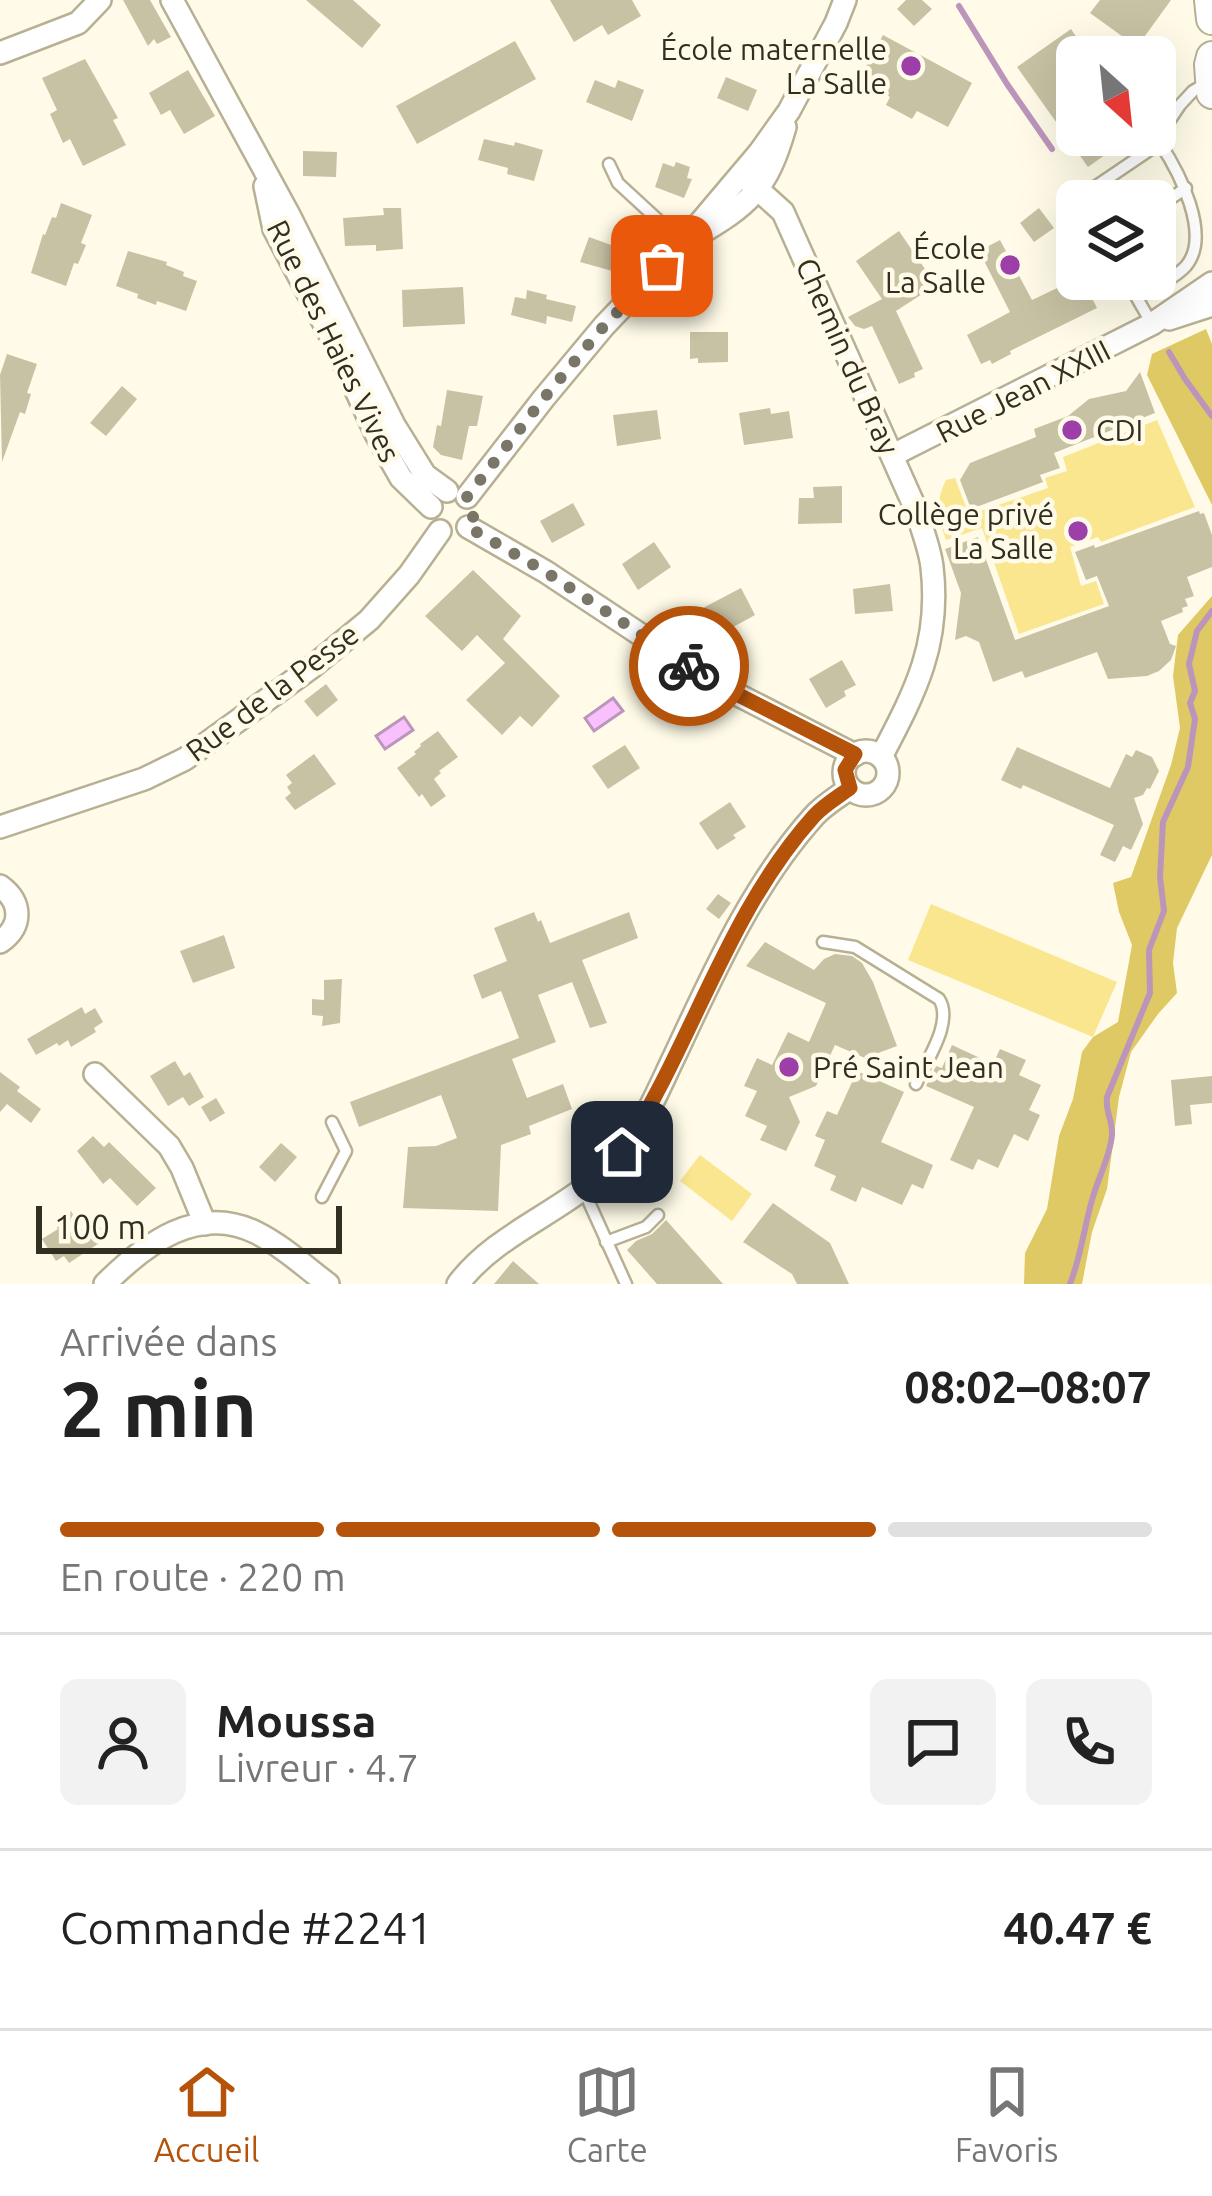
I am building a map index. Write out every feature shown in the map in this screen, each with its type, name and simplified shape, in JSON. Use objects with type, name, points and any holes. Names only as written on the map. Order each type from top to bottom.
[{"type":"main road","points":[[1210,0],[1212,19]]},
{"type":"street","points":[[0,53],[78,23],[100,0]]},
{"type":"street","name":"Rue des Haies Vives","points":[[172,0],[260,161],[274,229],[387,454],[401,478],[448,498]]},
{"type":"street","points":[[448,498],[474,515],[468,527],[455,534],[440,531],[433,523],[448,498],[683,243],[733,214],[750,182],[772,168],[789,111],[845,0]]},
{"type":"street","name":"Chemin du Bray","points":[[750,182],[783,212],[893,455],[932,564],[934,618],[920,680],[881,757]]},
{"type":"street","name":"Rue Jean XXIII","points":[[893,455],[1152,324],[1212,283]]},
{"type":"street","name":"Rue Jean XXIII","points":[[1152,324],[1212,305]]},
{"type":"street","points":[[468,527],[546,572],[709,680],[855,754],[868,751],[881,757],[888,776],[876,793],[862,795],[850,788],[845,770],[855,754]]},
{"type":"street","name":"Rue de la Pesse","points":[[0,827],[144,779],[185,759],[369,620],[410,575],[440,531]]},
{"type":"street","points":[[458,1284],[512,1237],[596,1180],[622,1152],[644,1118],[720,960],[775,868],[817,813],[850,788]]},
{"type":"street","points":[[0,886],[14,899],[18,915],[16,926],[0,942]]},
{"type":"street","points":[[95,1074],[169,1146],[205,1224]]},
{"type":"street","points":[[105,1284],[168,1233],[205,1224],[241,1226],[256,1232],[328,1284]]},
{"type":"lane","points":[[1176,111],[1211,77]]},
{"type":"lane","points":[[1105,180],[1140,156]]},
{"type":"lane","points":[[1152,324],[1138,298],[1184,269],[1197,254],[1199,238],[1186,188],[1168,156]]},
{"type":"lane","points":[[609,164],[618,183],[683,243]]},
{"type":"lane","points":[[1176,194],[1186,188]]},
{"type":"lane","points":[[824,942],[855,947],[943,1004],[942,1024],[916,1084]]},
{"type":"lane","points":[[322,1197],[346,1150],[332,1122]]},
{"type":"lane","points":[[584,1189],[626,1284]]},
{"type":"lane","points":[[606,1242],[646,1226],[658,1215]]},
{"type":"shaded area","points":[[1206,329],[1212,344],[1212,505],[1147,375],[1152,354]]},
{"type":"shaded area","points":[[1157,420],[1195,507],[1101,542],[1098,537],[1070,547],[1081,586],[1096,581],[1104,604],[1019,634],[982,528],[946,540],[939,510],[946,480],[955,478],[969,515],[1048,488],[1045,478],[1067,471],[1063,457]]},
{"type":"shaded area","points":[[1212,596],[1212,855],[1177,928],[1173,963],[1177,993],[1131,1052],[1119,1097],[1107,1189],[1082,1284],[1024,1284],[1025,1253],[1047,1209],[1059,1136],[1073,1099],[1082,1052],[1093,1037],[1118,1022],[1132,945],[1113,883],[1131,877],[1171,765],[1180,728],[1173,676],[1178,635]]},
{"type":"shaded area","points":[[613,698],[623,711],[594,731],[585,718]]},
{"type":"shaded area","points":[[404,717],[413,730],[385,749],[376,736]]},
{"type":"shaded area","points":[[931,904],[1117,982],[1093,1037],[908,960]]},
{"type":"shaded area","points":[[700,1155],[752,1194],[732,1221],[680,1181]]},
{"type":"building","points":[[123,0],[150,0],[171,37],[157,44],[154,39],[148,46]]},
{"type":"building","points":[[306,0],[353,0],[381,25],[362,48]]},
{"type":"building","points":[[550,0],[632,0],[641,16],[608,35],[602,25],[574,42]]},
{"type":"building","points":[[906,0],[922,0],[932,9],[914,26],[897,9]]},
{"type":"building","points":[[1100,0],[1171,0],[1145,36],[1122,36],[1090,13]]},
{"type":"building","points":[[883,35],[972,83],[948,127],[917,111],[912,119],[886,105],[890,97],[859,80]]},
{"type":"building","points":[[1056,40],[1056,122],[1017,67]]},
{"type":"building","points":[[515,41],[536,79],[417,144],[396,106]]},
{"type":"building","points":[[85,59],[118,118],[113,120],[126,145],[83,166],[70,139],[63,143],[50,114],[57,110],[42,78]]},
{"type":"building","points":[[188,70],[215,116],[184,134],[170,110],[161,115],[149,93]]},
{"type":"building","points":[[726,77],[757,90],[748,111],[717,98]]},
{"type":"building","points":[[595,80],[615,88],[618,80],[644,90],[632,121],[586,102]]},
{"type":"building","points":[[484,139],[543,150],[534,181],[478,160]]},
{"type":"building","points":[[303,151],[337,152],[336,177],[303,176]]},
{"type":"building","points":[[1080,156],[1103,156],[1088,167]]},
{"type":"building","points":[[676,162],[690,167],[687,178],[692,179],[684,198],[655,187],[663,163],[674,167]]},
{"type":"building","points":[[61,203],[92,215],[81,243],[86,245],[66,286],[31,273],[43,234]]},
{"type":"building","points":[[383,208],[401,208],[403,249],[345,246],[343,218],[384,215]]},
{"type":"building","points":[[1039,208],[1054,228],[1034,242],[1020,223]]},
{"type":"building","points":[[899,231],[936,285],[896,311],[923,369],[899,384],[872,326],[855,326],[848,317],[882,299],[856,261]]},
{"type":"building","points":[[589,237],[625,250],[616,272],[580,262]]},
{"type":"building","points":[[1000,240],[1032,300],[1056,289],[1056,300],[1093,300],[1097,308],[992,364],[990,360],[981,364],[967,335],[1010,312],[979,251]]},
{"type":"building","points":[[128,251],[167,262],[197,281],[186,311],[157,301],[156,305],[116,286]]},
{"type":"building","points":[[463,287],[465,324],[403,327],[402,290]]},
{"type":"building","points":[[527,290],[576,306],[572,322],[547,316],[546,324],[511,315],[515,297],[526,299]]},
{"type":"building","points":[[690,332],[728,332],[728,362],[690,359]]},
{"type":"building","points":[[7,354],[37,364],[25,414],[20,412],[2,462],[0,375]]},
{"type":"building","points":[[1140,372],[1155,413],[1054,453],[1060,468],[1040,475],[1043,482],[971,509],[960,480],[970,463],[1036,437],[1034,429],[1068,416],[1089,399],[1126,391]]},
{"type":"building","points":[[122,386],[137,399],[106,436],[90,423]]},
{"type":"building","points":[[447,390],[483,396],[477,426],[469,426],[462,460],[441,455],[433,447]]},
{"type":"building","points":[[770,408],[771,414],[789,411],[793,438],[744,445],[739,413]]},
{"type":"building","points":[[657,410],[661,439],[617,446],[613,415]]},
{"type":"building","points":[[842,486],[842,523],[798,524],[799,498],[814,498],[813,487]]},
{"type":"building","points":[[573,503],[585,525],[552,543],[540,521]]},
{"type":"building","points":[[1199,511],[1212,535],[1212,567],[1187,577],[1194,596],[1185,599],[1188,606],[1183,612],[1161,621],[1170,644],[1176,646],[1171,660],[1159,671],[1108,679],[1097,652],[1025,678],[1022,671],[993,682],[979,642],[966,636],[955,640],[961,593],[945,549],[978,537],[1015,640],[1109,606],[1097,576],[1086,580],[1075,552]]},
{"type":"building","points":[[654,542],[671,567],[638,590],[622,564]]},
{"type":"building","points":[[473,570],[521,616],[503,639],[560,696],[532,727],[520,716],[502,735],[466,700],[505,663],[477,635],[462,651],[425,616]]},
{"type":"building","points":[[890,584],[893,611],[855,614],[853,589]]},
{"type":"building","points":[[741,588],[755,615],[715,637],[699,610]]},
{"type":"building","points":[[842,660],[856,685],[826,708],[809,679]]},
{"type":"building","points":[[326,684],[338,700],[317,717],[304,701]]},
{"type":"building","points":[[438,731],[458,757],[434,779],[446,796],[431,807],[397,768]]},
{"type":"building","points":[[625,745],[640,768],[608,789],[592,766]]},
{"type":"building","points":[[1017,747],[1110,788],[1126,754],[1132,757],[1136,750],[1152,757],[1159,771],[1150,789],[1134,798],[1143,824],[1131,850],[1123,846],[1115,862],[1100,855],[1114,825],[1001,780]]},
{"type":"building","points":[[314,754],[336,784],[295,810],[285,798],[292,783],[286,775]]},
{"type":"building","points":[[730,802],[746,827],[717,850],[699,823]]},
{"type":"building","points":[[718,894],[731,903],[719,919],[706,909]]},
{"type":"building","points":[[534,912],[550,943],[629,912],[638,938],[582,960],[607,1023],[590,1028],[572,982],[538,995],[556,1042],[512,1059],[527,1098],[563,1084],[572,1109],[529,1126],[531,1134],[501,1145],[498,1211],[403,1208],[408,1147],[436,1146],[457,1138],[441,1095],[359,1127],[350,1102],[519,1038],[501,991],[482,999],[473,975],[507,961],[494,928]]},
{"type":"building","points":[[224,935],[235,968],[193,983],[180,951]]},
{"type":"building","name":"Pré Saint Jean","points":[[765,942],[814,970],[835,954],[862,963],[897,1046],[865,1058],[835,1045],[816,1086],[789,1097],[800,1122],[786,1151],[760,1140],[767,1126],[745,1116],[757,1091],[744,1086],[757,1058],[772,1065],[788,1032],[809,1042],[826,1003],[746,966]]},
{"type":"building","points":[[342,979],[340,1023],[322,1026],[323,1016],[312,1015],[312,999],[324,1000],[324,980]]},
{"type":"building","points":[[82,1007],[85,1014],[95,1008],[103,1022],[94,1028],[96,1032],[71,1047],[68,1040],[36,1055],[27,1039]]},
{"type":"building","points":[[952,1045],[993,1064],[1000,1049],[1026,1060],[1019,1075],[1041,1085],[1029,1110],[1040,1115],[1028,1141],[1014,1134],[998,1168],[978,1159],[973,1170],[950,1160],[974,1107],[926,1086],[936,1066],[942,1068]]},
{"type":"building","points":[[175,1061],[184,1076],[190,1072],[204,1097],[189,1106],[183,1097],[168,1106],[150,1076]]},
{"type":"building","points":[[857,1071],[904,1092],[881,1142],[933,1165],[923,1189],[912,1184],[902,1205],[862,1187],[856,1202],[830,1190],[836,1176],[814,1166],[825,1140],[815,1136],[827,1111],[837,1115]]},
{"type":"building","points":[[0,1072],[41,1109],[31,1123],[7,1104],[0,1112]]},
{"type":"building","points":[[1212,1076],[1212,1103],[1190,1105],[1192,1124],[1175,1126],[1171,1080]]},
{"type":"building","points":[[216,1098],[225,1113],[210,1122],[201,1107]]},
{"type":"building","points":[[93,1136],[104,1147],[109,1142],[156,1188],[137,1206],[110,1178],[103,1184],[77,1151]]},
{"type":"building","points":[[281,1143],[297,1157],[275,1182],[259,1167]]},
{"type":"building","points":[[773,1203],[830,1243],[849,1284],[797,1284],[792,1274],[743,1242]]},
{"type":"building","points":[[71,1211],[85,1234],[99,1225],[107,1238],[69,1263],[64,1256],[56,1261],[42,1239],[58,1229],[54,1223]]},
{"type":"building","points":[[666,1220],[723,1284],[657,1284],[627,1250]]},
{"type":"building","points":[[513,1261],[539,1284],[494,1284]]},
{"type":"waterway","points":[[959,6],[1052,149]]},
{"type":"waterway","points":[[1169,352],[1212,416]]},
{"type":"waterway","points":[[1070,1284],[1111,1143],[1107,1097],[1150,993],[1149,950],[1164,911],[1160,877],[1163,822],[1188,767],[1195,719],[1189,664],[1197,631],[1212,611]]},
{"type":"way so far","points":[[662,266],[604,326],[467,497],[474,515],[468,527],[689,666]]},
{"type":"place","name":"École maternelle La Salle","points":[[911,66]]},
{"type":"place","name":"École La Salle","points":[[1010,265]]},
{"type":"place","name":"CDI","points":[[1072,430]]},
{"type":"place","name":"Collège privé La Salle","points":[[1078,531]]},
{"type":"place","name":"Pré Saint Jean","points":[[789,1067]]},
{"type":"route","points":[[622,1152],[644,1118],[740,921],[817,813],[850,788],[844,776],[855,754],[689,666]]}]
